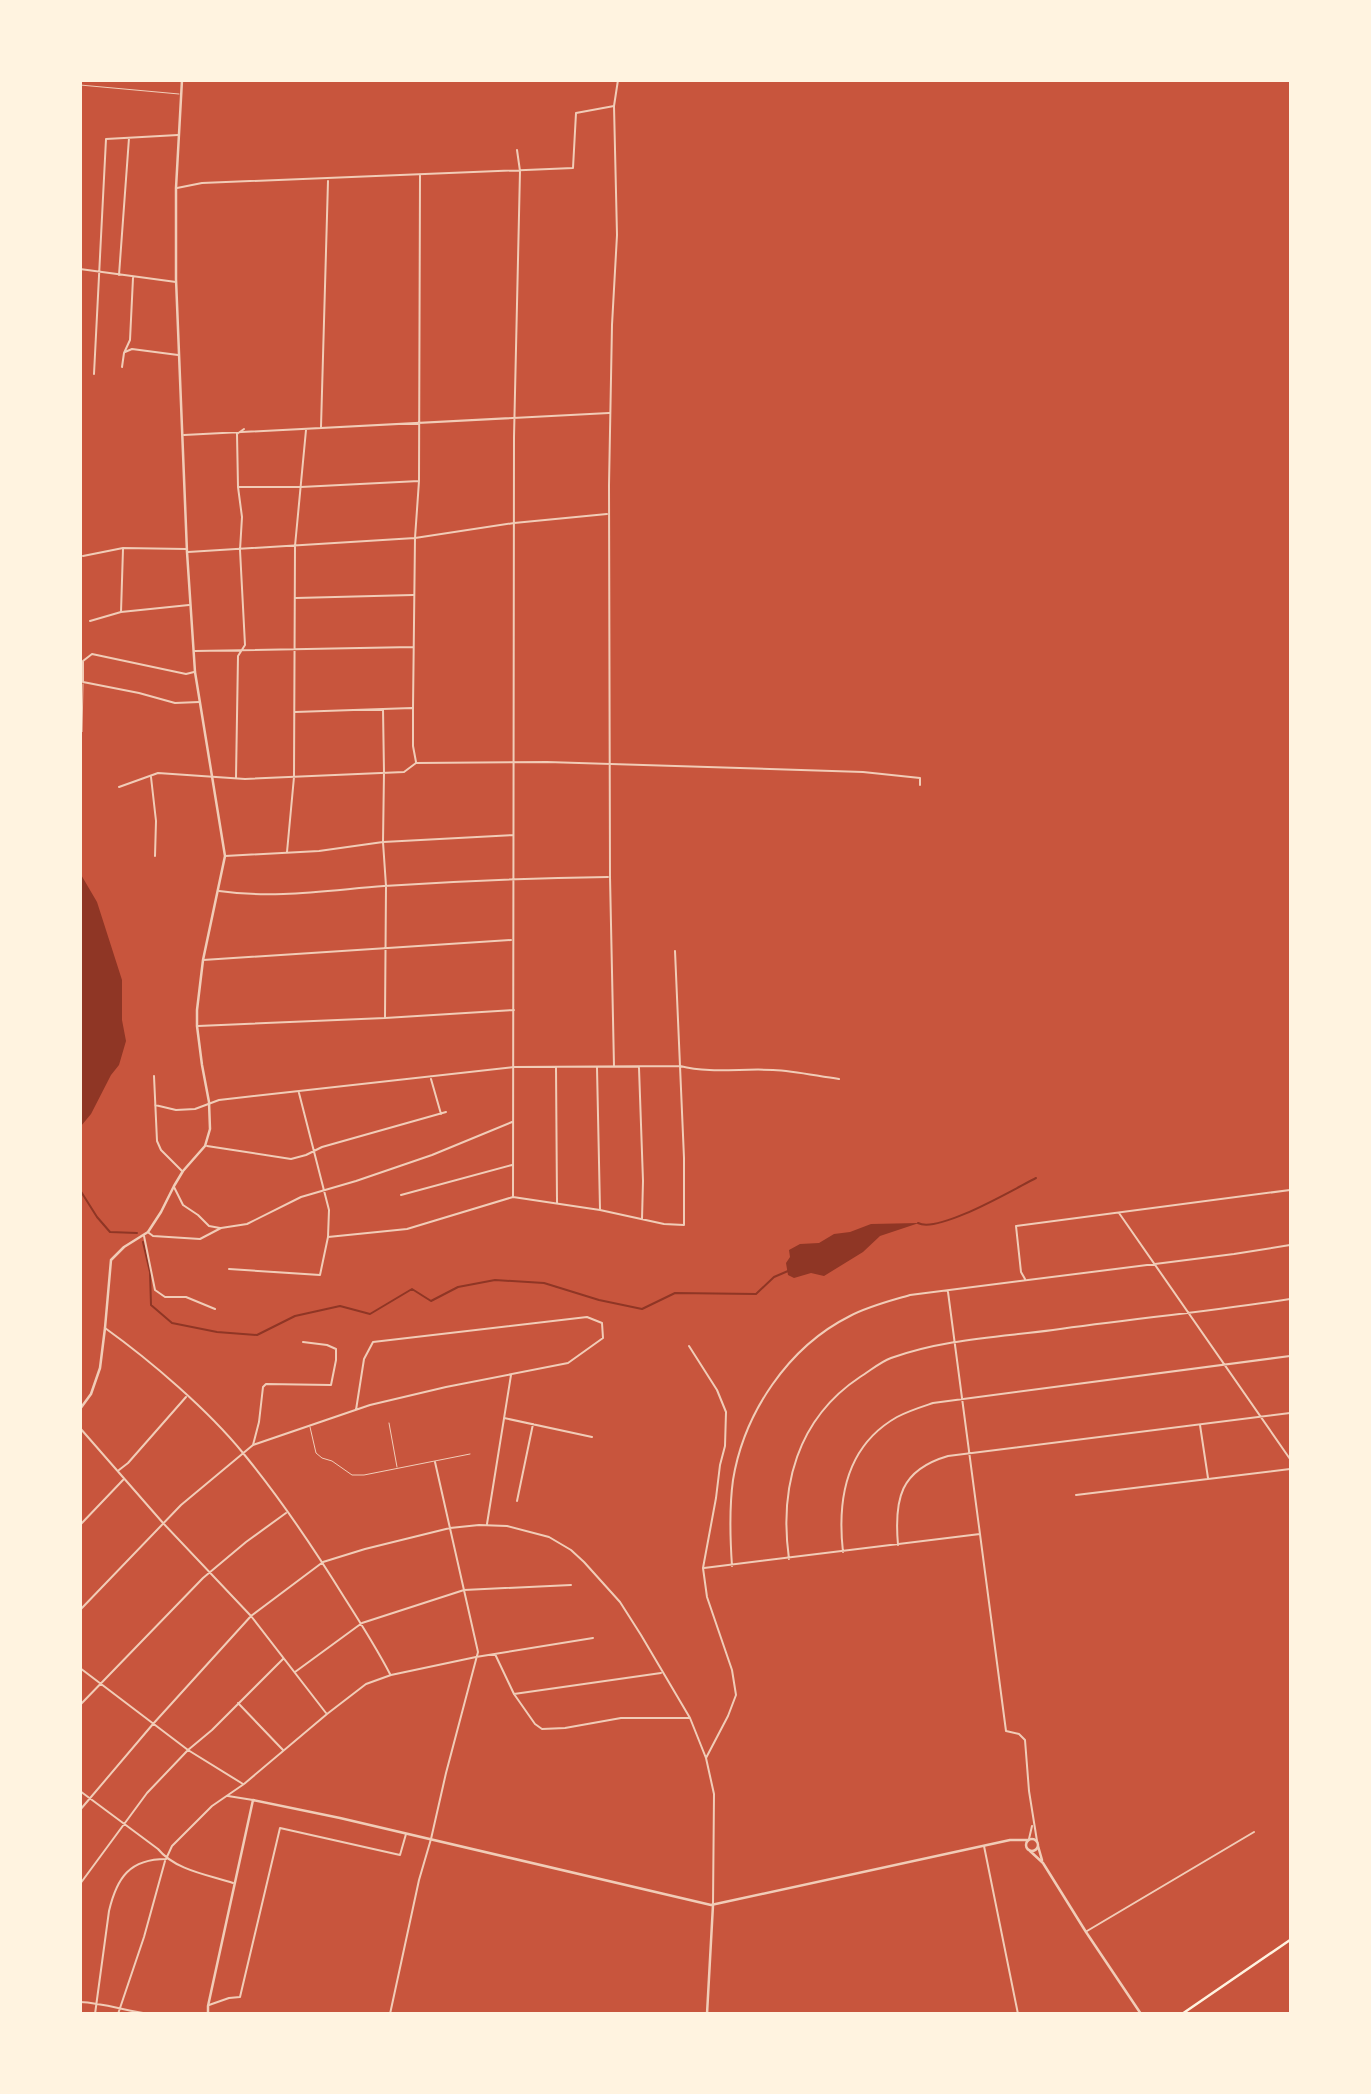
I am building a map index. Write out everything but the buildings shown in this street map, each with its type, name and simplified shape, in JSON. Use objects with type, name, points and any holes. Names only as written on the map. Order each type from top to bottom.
[{"type":"main road","points":[[1182,2014],[1290,1940]]},
{"type":"street","points":[[80,1409],[90,1394],[100,1368],[111,1260],[124,1247],[148,1232],[183,1171],[205,1146],[210,1129],[209,1102],[197,1026],[198,994],[225,856],[195,672],[187,551],[176,282],[176,188],[182,80]]},
{"type":"street","points":[[614,1066],[610,877],[609,514],[612,325],[617,235],[614,106],[618,80]]},
{"type":"street","points":[[176,188],[202,183],[573,168],[576,113],[614,106]]},
{"type":"street","points":[[93,374],[106,139],[178,135]]},
{"type":"street","points":[[119,275],[129,137]]},
{"type":"street","points":[[513,1197],[514,419],[520,171],[517,150]]},
{"type":"street","points":[[416,763],[413,647],[419,481],[420,175]]},
{"type":"street","points":[[321,428],[328,179]]},
{"type":"street","points":[[80,270],[176,282]]},
{"type":"street","points":[[122,367],[124,353],[131,340],[133,277]]},
{"type":"street","points":[[124,353],[132,349],[179,355]]},
{"type":"street","points":[[183,435],[610,413]]},
{"type":"street","points":[[237,434],[244,429]]},
{"type":"street","points":[[287,852],[294,777],[295,546],[306,429]]},
{"type":"street","points":[[236,778],[238,656],[245,645],[237,434]]},
{"type":"street","points":[[238,487],[419,481]]},
{"type":"street","points":[[83,556],[123,548],[240,550],[415,538],[514,523],[609,514]]},
{"type":"street","points":[[121,612],[123,548]]},
{"type":"street","points":[[295,598],[415,595]]},
{"type":"street","points":[[90,621],[121,612],[191,605]]},
{"type":"street","points":[[194,651],[413,647]]},
{"type":"street","points":[[195,672],[186,674],[165,671],[92,654],[83,661],[83,682],[175,703],[199,702]]},
{"type":"street","points":[[294,712],[413,708]]},
{"type":"street","points":[[383,709],[385,1018]]},
{"type":"street","points":[[119,786],[158,773],[236,778],[294,777],[404,772],[416,763],[547,762],[863,772],[919,778],[920,785]]},
{"type":"street","points":[[151,776],[156,821],[155,856]]},
{"type":"street","points":[[225,856],[319,851],[383,842],[514,835]]},
{"type":"street","points":[[218,891],[285,894],[514,878],[610,877]]},
{"type":"street","points":[[203,960],[512,940]]},
{"type":"street","points":[[328,1237],[407,1229],[513,1197],[684,1226],[684,1158],[675,951]]},
{"type":"street","points":[[197,1026],[513,1010]]},
{"type":"street","points":[[638,1066],[642,1220]]},
{"type":"street","points":[[155,1105],[176,1110],[195,1109],[209,1102],[514,1067],[680,1066],[692,1069],[774,1070],[839,1079]]},
{"type":"street","points":[[556,1068],[557,1203]]},
{"type":"street","points":[[597,1068],[600,1210]]},
{"type":"street","points":[[154,1076],[157,1141],[161,1150],[183,1171]]},
{"type":"street","points":[[431,1078],[441,1114]]},
{"type":"street","points":[[229,1269],[320,1275],[328,1237],[329,1210],[299,1092]]},
{"type":"street","points":[[205,1146],[291,1159],[313,1150],[446,1112]]},
{"type":"street","points":[[174,1186],[183,1205],[209,1226],[221,1228],[247,1224],[301,1197],[432,1155],[513,1121]]},
{"type":"street","points":[[401,1195],[513,1165]]},
{"type":"street","points":[[1026,1280],[1021,1272],[1016,1226],[1290,1190]]},
{"type":"street","points":[[1119,1212],[1290,1459]]},
{"type":"street","points":[[148,1232],[153,1236],[200,1239],[221,1228]]},
{"type":"street","points":[[143,1235],[155,1290],[165,1297],[186,1297],[215,1309]]},
{"type":"street","points":[[732,1566],[730,1514],[738,1459],[758,1409],[781,1373],[818,1336],[849,1316],[877,1304],[910,1295],[1290,1245]]},
{"type":"street","points":[[948,1289],[1006,1731],[1019,1734],[1025,1740],[1033,1821],[1043,1863]]},
{"type":"street","points":[[789,1559],[785,1518],[790,1477],[797,1452],[817,1418],[836,1396],[889,1359],[954,1342],[1190,1314],[1290,1299]]},
{"type":"street","points":[[80,1610],[181,1504],[253,1445],[356,1410],[446,1387],[569,1363],[603,1338],[602,1323],[587,1317],[373,1342],[364,1359],[356,1410]]},
{"type":"street","points":[[105,1328],[186,1396],[243,1453],[323,1562],[391,1675]]},
{"type":"street","points":[[253,1445],[263,1387],[266,1384],[331,1385],[336,1349],[303,1342]]},
{"type":"street","points":[[689,1346],[718,1390],[726,1412],[725,1446],[703,1568],[706,1597],[732,1670],[736,1695],[706,1758]]},
{"type":"street","points":[[843,1552],[840,1520],[848,1473],[872,1437],[911,1410],[933,1403],[1290,1356]]},
{"type":"street","points":[[487,1525],[511,1375]]},
{"type":"street","points":[[118,1471],[186,1396]]},
{"type":"street","points":[[898,1545],[897,1511],[903,1487],[920,1468],[932,1461],[948,1456],[1290,1413]]},
{"type":"street","points":[[503,1418],[592,1437]]},
{"type":"street","points":[[517,1501],[533,1424]]},
{"type":"street","points":[[1200,1425],[1208,1479]]},
{"type":"street","points":[[80,1428],[163,1524],[251,1616],[327,1714]]},
{"type":"street","points":[[390,2014],[419,1880],[478,1652],[435,1462]]},
{"type":"street","points":[[1076,1495],[1290,1469]]},
{"type":"street","points":[[80,1525],[125,1479]]},
{"type":"street","points":[[80,1705],[210,1572],[287,1512]]},
{"type":"street","points":[[80,1810],[153,1724],[251,1616],[323,1562],[450,1528],[487,1525],[549,1537],[571,1550],[620,1602],[690,1718],[706,1758],[714,1794],[713,1905],[707,2014]]},
{"type":"street","points":[[703,1568],[980,1534]]},
{"type":"street","points":[[295,1672],[362,1623],[464,1590],[570,1585]]},
{"type":"street","points":[[118,2014],[172,1846],[212,1806],[244,1784],[327,1714],[366,1684],[391,1675],[494,1653],[593,1638]]},
{"type":"street","points":[[494,1653],[514,1694],[535,1724],[542,1729],[621,1718],[690,1718]]},
{"type":"street","points":[[80,1884],[146,1793],[284,1658]]},
{"type":"street","points":[[80,1668],[188,1750],[244,1784]]},
{"type":"street","points":[[514,1694],[662,1673]]},
{"type":"street","points":[[237,1702],[284,1751]]},
{"type":"street","points":[[80,1791],[158,1849],[166,1859],[202,1874],[235,1883]]},
{"type":"street","points":[[227,1795],[431,1839],[713,1905],[984,1846],[1015,1840],[1037,1841]]},
{"type":"street","points":[[208,2014],[253,1800]]},
{"type":"street","points":[[1033,1821],[1025,1845],[1034,1851],[1038,1846]]},
{"type":"street","points":[[208,2006],[240,1997],[279,1828],[400,1854],[406,1834]]},
{"type":"street","points":[[1086,1931],[1254,1832]]},
{"type":"street","points":[[1015,1840],[1043,1863],[1141,2014]]},
{"type":"street","points":[[984,1846],[1018,2014]]},
{"type":"street","points":[[95,2014],[105,1935],[113,1897],[128,1871],[136,1864],[166,1859]]},
{"type":"street","points":[[80,2002],[150,2014]]},
{"type":"lane","points":[[80,85],[182,94]]},
{"type":"lane","points":[[80,733],[83,682]]},
{"type":"lane","points":[[389,1423],[397,1469]]},
{"type":"lane","points":[[310,1425],[316,1453],[352,1475],[364,1475],[470,1454]]},
{"type":"shaded area","points":[[80,873],[97,902],[122,980],[122,1020],[126,1041],[119,1065],[91,1114],[81,1126]]},
{"type":"shaded area","points":[[919,1223],[880,1236],[863,1252],[824,1276],[811,1273],[794,1278],[788,1275],[786,1263],[790,1257],[789,1250],[800,1244],[819,1243],[834,1234],[850,1232],[871,1224]]},
{"type":"waterway","points":[[918,1223],[928,1225],[958,1216],[1036,1178]]},
{"type":"waterway","points":[[80,1190],[110,1232],[137,1233]]},
{"type":"waterway","points":[[143,1242],[150,1272],[151,1305],[172,1323],[217,1332],[257,1335],[295,1316],[340,1306],[370,1314],[412,1289],[431,1301],[458,1287],[495,1280],[544,1283],[599,1300],[642,1309],[675,1293],[756,1294],[774,1277],[788,1271]]}]
